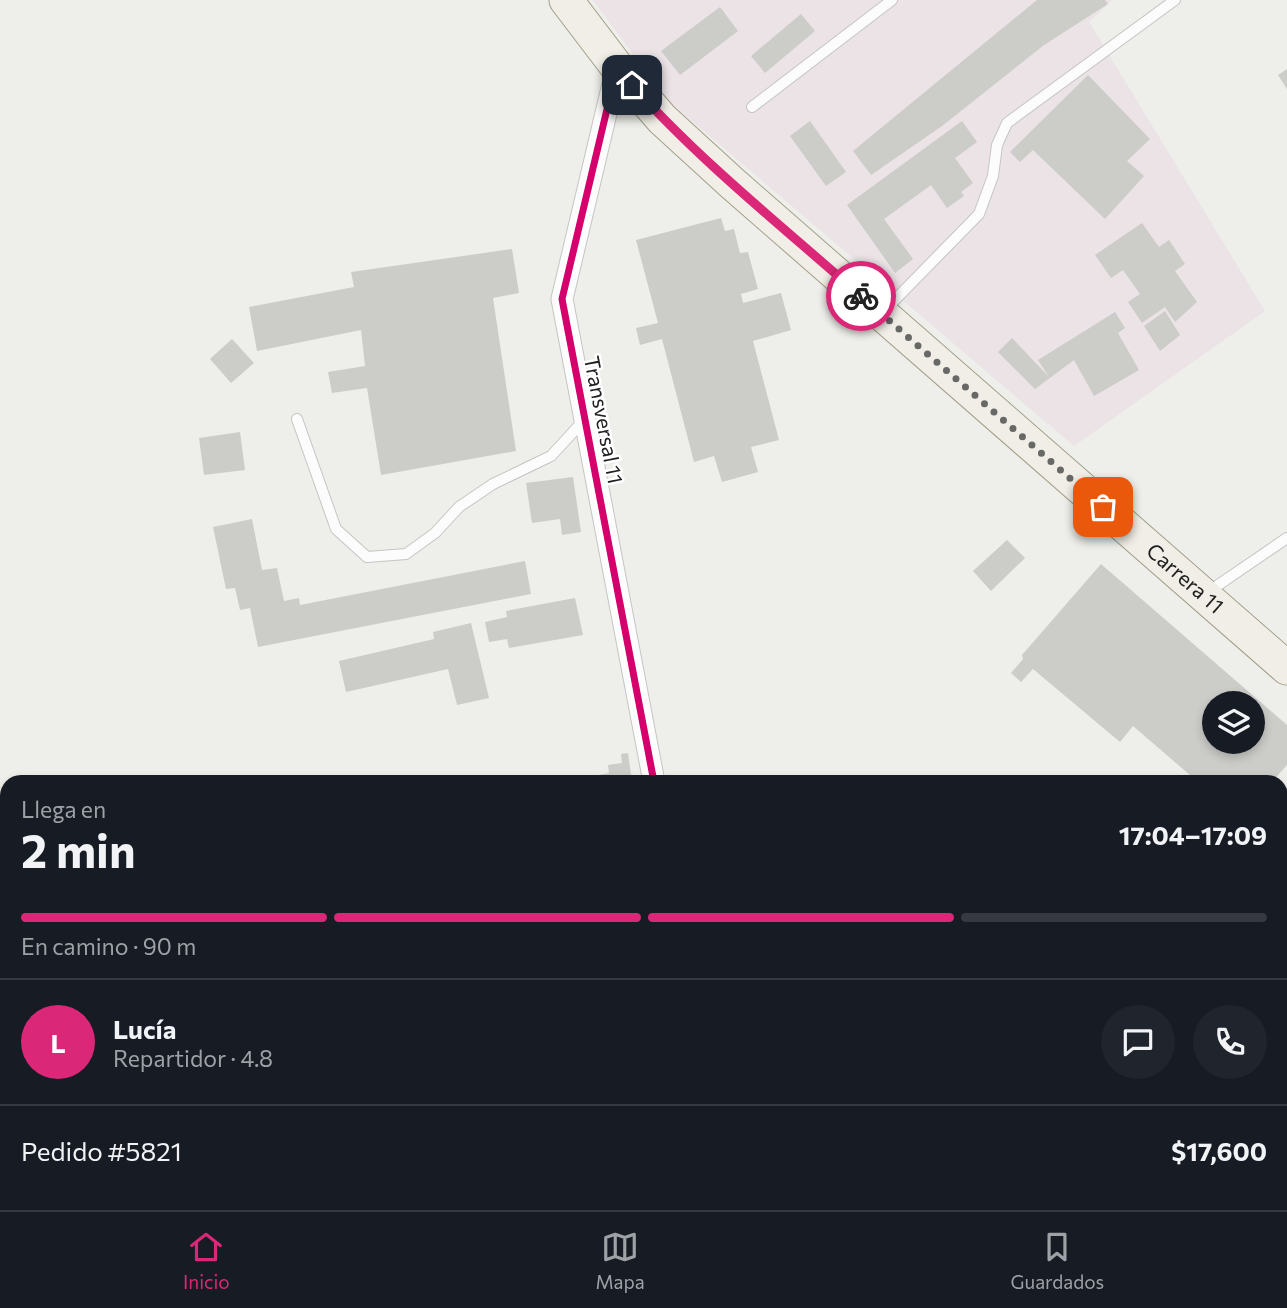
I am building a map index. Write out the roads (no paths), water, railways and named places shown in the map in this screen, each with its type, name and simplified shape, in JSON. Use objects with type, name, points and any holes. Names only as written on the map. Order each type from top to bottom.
[{"type":"main road","name":"Carrera 11","points":[[566,0],[617,67],[662,118],[881,314],[1287,668]]},
{"type":"street","name":"Transversal 11","points":[[617,67],[562,299],[653,775]]},
{"type":"lane","points":[[752,107],[892,0]]},
{"type":"lane","points":[[881,314],[979,214],[993,176],[997,145],[1007,123],[1175,0]]},
{"type":"lane","points":[[297,419],[336,529],[367,557],[406,554],[435,533],[459,507],[493,484],[551,456],[585,419]]},
{"type":"lane","points":[[1203,595],[1287,538]]}]
